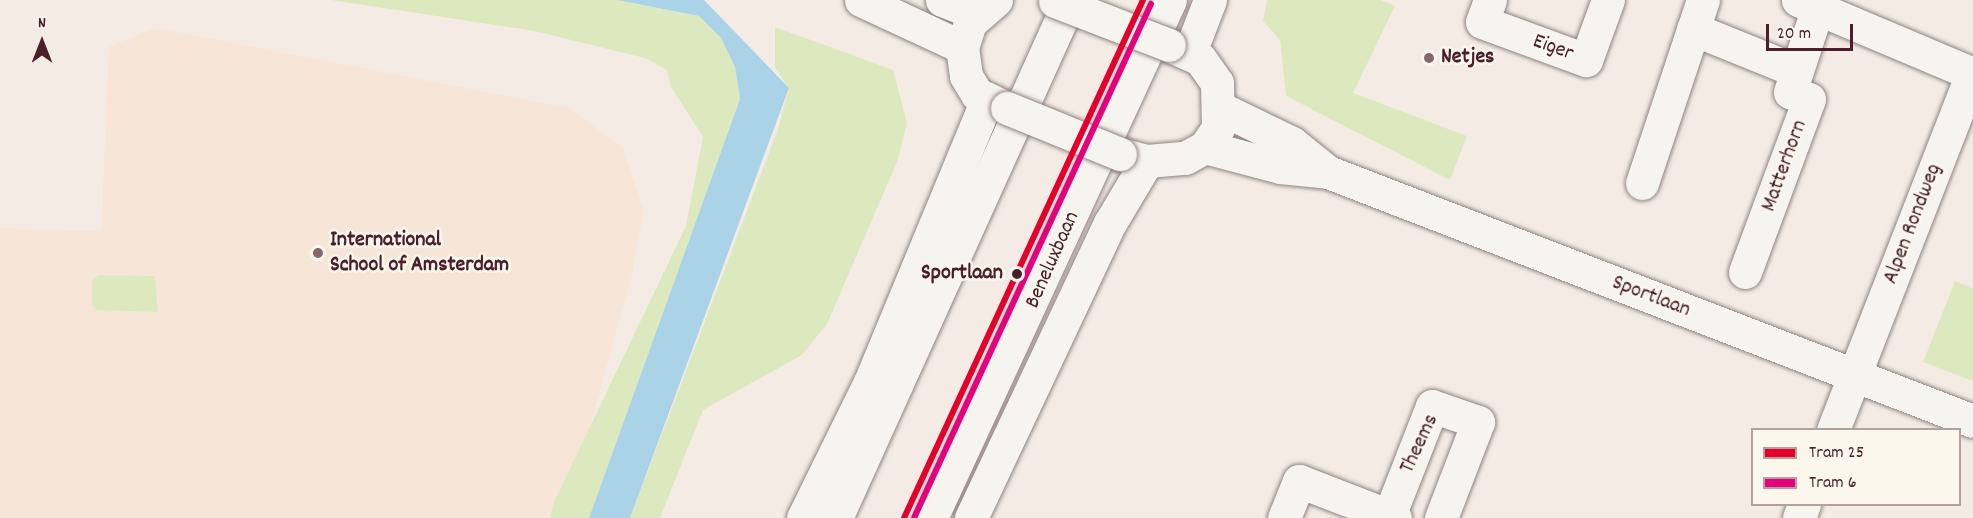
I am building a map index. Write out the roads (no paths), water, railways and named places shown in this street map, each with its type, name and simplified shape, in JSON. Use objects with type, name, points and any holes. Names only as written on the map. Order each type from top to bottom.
[{"type":"street","points":[[861,0],[962,47]]},
{"type":"street","points":[[942,0],[987,7],[962,47],[966,76],[997,104],[1134,158],[1185,158],[1206,147],[1222,109],[1217,83],[1180,48],[1054,0]]},
{"type":"street","points":[[836,518],[1070,0]]},
{"type":"street","name":"Beneluxbaan","points":[[932,518],[1170,0]]},
{"type":"street","points":[[1180,48],[1210,0]]},
{"type":"street","name":"Eiger","points":[[1490,0],[1482,21],[1586,60],[1608,0]]},
{"type":"street","name":"Matterhorn","points":[[1745,272],[1809,99],[1790,92],[1797,71],[1808,4]]},
{"type":"street","name":"Alpen Rondweg","points":[[1808,4],[1972,73],[1833,428]]},
{"type":"street","points":[[1642,183],[1698,15],[1797,71]]},
{"type":"street","points":[[803,518],[870,382],[997,104]]},
{"type":"street","name":"Sportlaan","points":[[1222,109],[1292,143],[1328,172]]},
{"type":"street","name":"Sportlaan","points":[[1206,147],[1280,167],[1328,172],[1973,422]]},
{"type":"street","points":[[971,518],[1110,223],[1134,158]]},
{"type":"street","name":"Theems","points":[[1392,517],[1432,406],[1478,422],[1442,518]]},
{"type":"street","points":[[1284,518],[1299,481],[1392,517]]},
{"type":"water","points":[[617,0],[704,0],[789,88],[630,518],[589,518],[740,99],[735,67],[721,38],[699,16]]},
{"type":"tram line","name":"25","points":[[904,518],[1143,0]]},
{"type":"tram line","name":"6","points":[[914,518],[1151,4]]},
{"type":"place","name":"Netjes","points":[[1429,58]]},
{"type":"place","name":"International School of Amsterdam","points":[[318,253]]},
{"type":"place","name":"Sportlaan","points":[[1017,274]]}]
